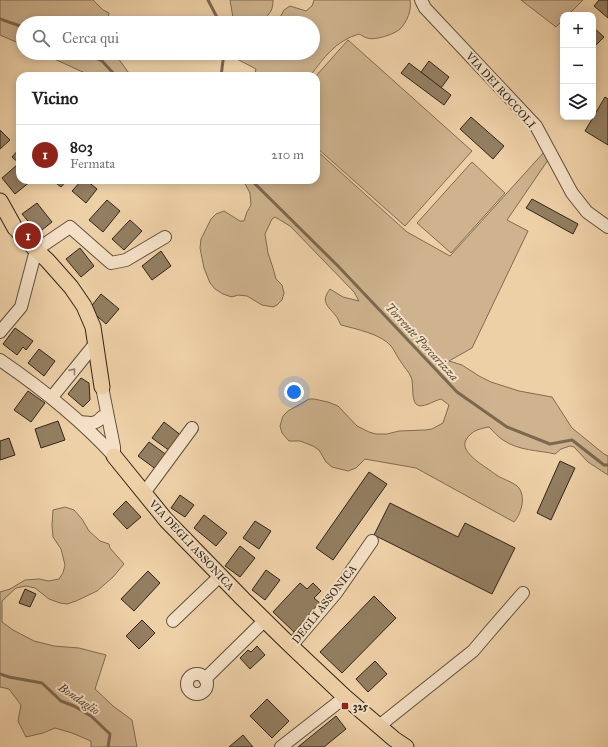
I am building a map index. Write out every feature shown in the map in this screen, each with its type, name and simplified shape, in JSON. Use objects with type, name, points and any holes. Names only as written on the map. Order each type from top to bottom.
[{"type":"main road","points":[[0,201],[15,228],[71,287],[84,306],[93,327],[102,387]]},
{"type":"main road","name":"VIA DEGLI ASSONICA","points":[[109,451],[166,520],[220,576],[347,699],[406,747]]},
{"type":"street","name":"VIA DEI ROCCOLI","points":[[421,0],[425,8],[536,126],[572,193],[587,212],[606,222]]},
{"type":"street","points":[[0,332],[21,307],[36,250],[70,227],[111,263],[126,260],[165,237]]},
{"type":"street","points":[[52,397],[95,344]]},
{"type":"street","name":"VIA DEGLI ASSONICA","points":[[0,360],[52,397],[109,451]]},
{"type":"street","points":[[102,387],[114,447],[109,451],[102,417],[102,387]]},
{"type":"street","points":[[80,422],[98,422],[102,417]]},
{"type":"street","points":[[144,493],[192,428]]},
{"type":"street","name":"DEGLI ASSONICA","points":[[291,646],[336,593],[372,541]]},
{"type":"street","points":[[173,621],[220,576]]},
{"type":"street","points":[[379,726],[473,651],[523,593]]},
{"type":"street","points":[[205,678],[265,620]]},
{"type":"street","points":[[281,747],[347,699]]},
{"type":"shaded area","points":[[0,0],[93,0],[103,10],[109,13],[108,16],[16,16],[16,42],[0,35]]},
{"type":"shaded area","points":[[230,0],[273,0],[272,9],[267,16],[233,16]]},
{"type":"shaded area","points":[[314,0],[410,0],[410,12],[403,26],[394,33],[374,39],[367,38],[359,34],[343,41],[331,51],[313,72],[255,72],[256,69],[239,60],[320,60],[320,16],[281,16],[284,10],[290,6],[306,11],[312,6]]},
{"type":"shaded area","points":[[521,0],[583,0],[571,12],[560,12],[560,23],[556,27]]},
{"type":"shaded area","points":[[348,40],[472,151],[405,226],[320,151],[320,72]]},
{"type":"shaded area","points":[[56,60],[119,60],[128,72],[83,72]]},
{"type":"shaded area","points":[[545,151],[548,160],[507,220],[528,231],[472,348],[449,361],[462,365],[491,382],[519,391],[552,397],[572,428],[608,456],[608,475],[588,462],[574,447],[570,446],[561,449],[555,454],[529,450],[509,444],[489,427],[476,430],[466,440],[465,448],[474,459],[495,474],[517,486],[521,492],[522,506],[519,515],[514,522],[416,468],[365,459],[356,468],[348,471],[332,467],[326,462],[319,450],[313,446],[300,441],[289,441],[282,433],[280,426],[283,416],[288,411],[309,399],[328,402],[338,406],[357,426],[376,434],[432,429],[443,423],[449,405],[441,399],[418,406],[414,402],[411,377],[391,346],[375,335],[341,325],[337,317],[326,304],[325,301],[327,293],[330,289],[343,297],[359,301],[354,292],[290,226],[275,217],[272,219],[265,234],[268,253],[276,279],[282,285],[284,293],[282,300],[273,307],[262,305],[247,296],[238,295],[232,297],[215,289],[210,283],[204,268],[200,248],[201,239],[211,219],[216,214],[224,211],[240,221],[244,221],[251,205],[250,193],[245,184],[320,184],[320,154],[407,232],[450,256]]},
{"type":"shaded area","points":[[472,162],[505,193],[451,253],[417,223]]},
{"type":"shaded area","points":[[65,507],[74,510],[82,519],[89,531],[100,541],[109,544],[110,548],[124,564],[113,577],[97,591],[67,604],[49,599],[35,588],[26,586],[16,588],[2,601],[2,622],[13,630],[34,641],[54,646],[79,648],[106,655],[95,689],[113,706],[132,720],[137,747],[91,747],[91,741],[55,728],[43,733],[26,737],[18,721],[21,705],[9,689],[0,687],[0,592],[10,589],[25,580],[39,579],[49,581],[59,579],[63,573],[65,565],[61,549],[53,537],[53,510]]},
{"type":"building","points":[[599,0],[608,0],[608,18],[594,6]]},
{"type":"building","points":[[596,30],[604,37],[596,45]]},
{"type":"building","points":[[429,61],[449,77],[441,88],[421,72]]},
{"type":"building","points":[[409,63],[451,95],[444,105],[401,73]]},
{"type":"building","points":[[605,97],[608,99],[608,145],[585,131],[591,120],[596,120],[596,112]]},
{"type":"building","points":[[471,117],[504,146],[493,159],[460,129]]},
{"type":"building","points":[[0,130],[10,140],[0,149]]},
{"type":"building","points":[[16,152],[16,160],[12,157]]},
{"type":"building","points":[[16,166],[16,184],[27,184],[15,194],[2,178]]},
{"type":"building","points":[[78,184],[91,184],[97,189],[86,203],[72,191]]},
{"type":"building","points":[[532,199],[578,224],[573,234],[526,208]]},
{"type":"building","points":[[107,200],[120,211],[103,232],[89,220]]},
{"type":"building","points":[[37,203],[52,222],[38,233],[22,214]]},
{"type":"building","points":[[130,220],[142,231],[124,250],[112,239]]},
{"type":"building","points":[[80,248],[94,266],[81,277],[66,259]]},
{"type":"building","points":[[161,251],[171,266],[152,280],[142,266]]},
{"type":"building","points":[[101,294],[119,309],[106,324],[89,309]]},
{"type":"building","points":[[15,328],[33,341],[26,350],[23,347],[17,355],[3,344]]},
{"type":"building","points":[[39,349],[55,361],[44,376],[28,363]]},
{"type":"building","points":[[81,378],[89,383],[90,400],[83,407],[68,394]]},
{"type":"building","points":[[28,391],[45,403],[31,422],[14,410]]},
{"type":"building","points":[[58,421],[65,440],[41,448],[35,429]]},
{"type":"building","points":[[164,422],[182,436],[170,451],[152,438]]},
{"type":"building","points":[[9,438],[15,455],[0,460],[0,441]]},
{"type":"building","points":[[149,442],[168,456],[157,470],[138,456]]},
{"type":"building","points":[[560,461],[575,468],[551,520],[537,513]]},
{"type":"building","points":[[369,472],[387,484],[333,560],[316,548]]},
{"type":"building","points":[[180,495],[194,505],[185,517],[171,508]]},
{"type":"building","points":[[126,501],[141,517],[127,529],[113,514]]},
{"type":"building","points":[[390,503],[458,537],[465,523],[515,548],[492,594],[374,535]]},
{"type":"building","points":[[204,515],[227,533],[216,546],[194,528]]},
{"type":"building","points":[[255,521],[271,531],[259,549],[243,538]]},
{"type":"building","points":[[240,546],[255,558],[240,577],[225,566]]},
{"type":"building","points":[[266,570],[280,580],[265,600],[252,590]]},
{"type":"building","points":[[148,571],[160,583],[134,611],[121,599]]},
{"type":"building","points":[[300,583],[307,589],[313,583],[321,591],[314,598],[321,604],[294,632],[273,612]]},
{"type":"building","points":[[25,589],[36,594],[30,607],[19,603]]},
{"type":"building","points":[[374,596],[396,618],[342,673],[320,652]]},
{"type":"building","points":[[142,620],[155,633],[139,649],[126,636]]},
{"type":"building","points":[[257,646],[265,655],[250,669],[240,658],[248,650],[251,652]]},
{"type":"building","points":[[375,661],[387,674],[368,692],[356,679]]},
{"type":"building","points":[[267,699],[289,721],[272,738],[250,716]]},
{"type":"building","points":[[336,716],[346,729],[324,747],[298,747]]},
{"type":"building","points":[[243,735],[253,747],[229,747]]},
{"type":"waterway","points":[[208,0],[216,16]]},
{"type":"waterway","name":"Torrente Porcarizza","points":[[0,19],[16,25]]},
{"type":"waterway","name":"Torrente Porcarizza","points":[[100,60],[112,72]]},
{"type":"waterway","points":[[222,72],[223,60]]},
{"type":"waterway","name":"Torrente Porcarizza","points":[[255,184],[338,266],[457,392],[507,427],[550,444],[572,440],[604,465],[608,465]]},
{"type":"waterway","name":"Bondaglio","points":[[0,674],[42,683],[61,701],[74,706],[91,716],[110,734],[108,747]]},
{"type":"place","name":"803","points":[[28,236]]},
{"type":"place","name":"325","points":[[345,706]]}]
